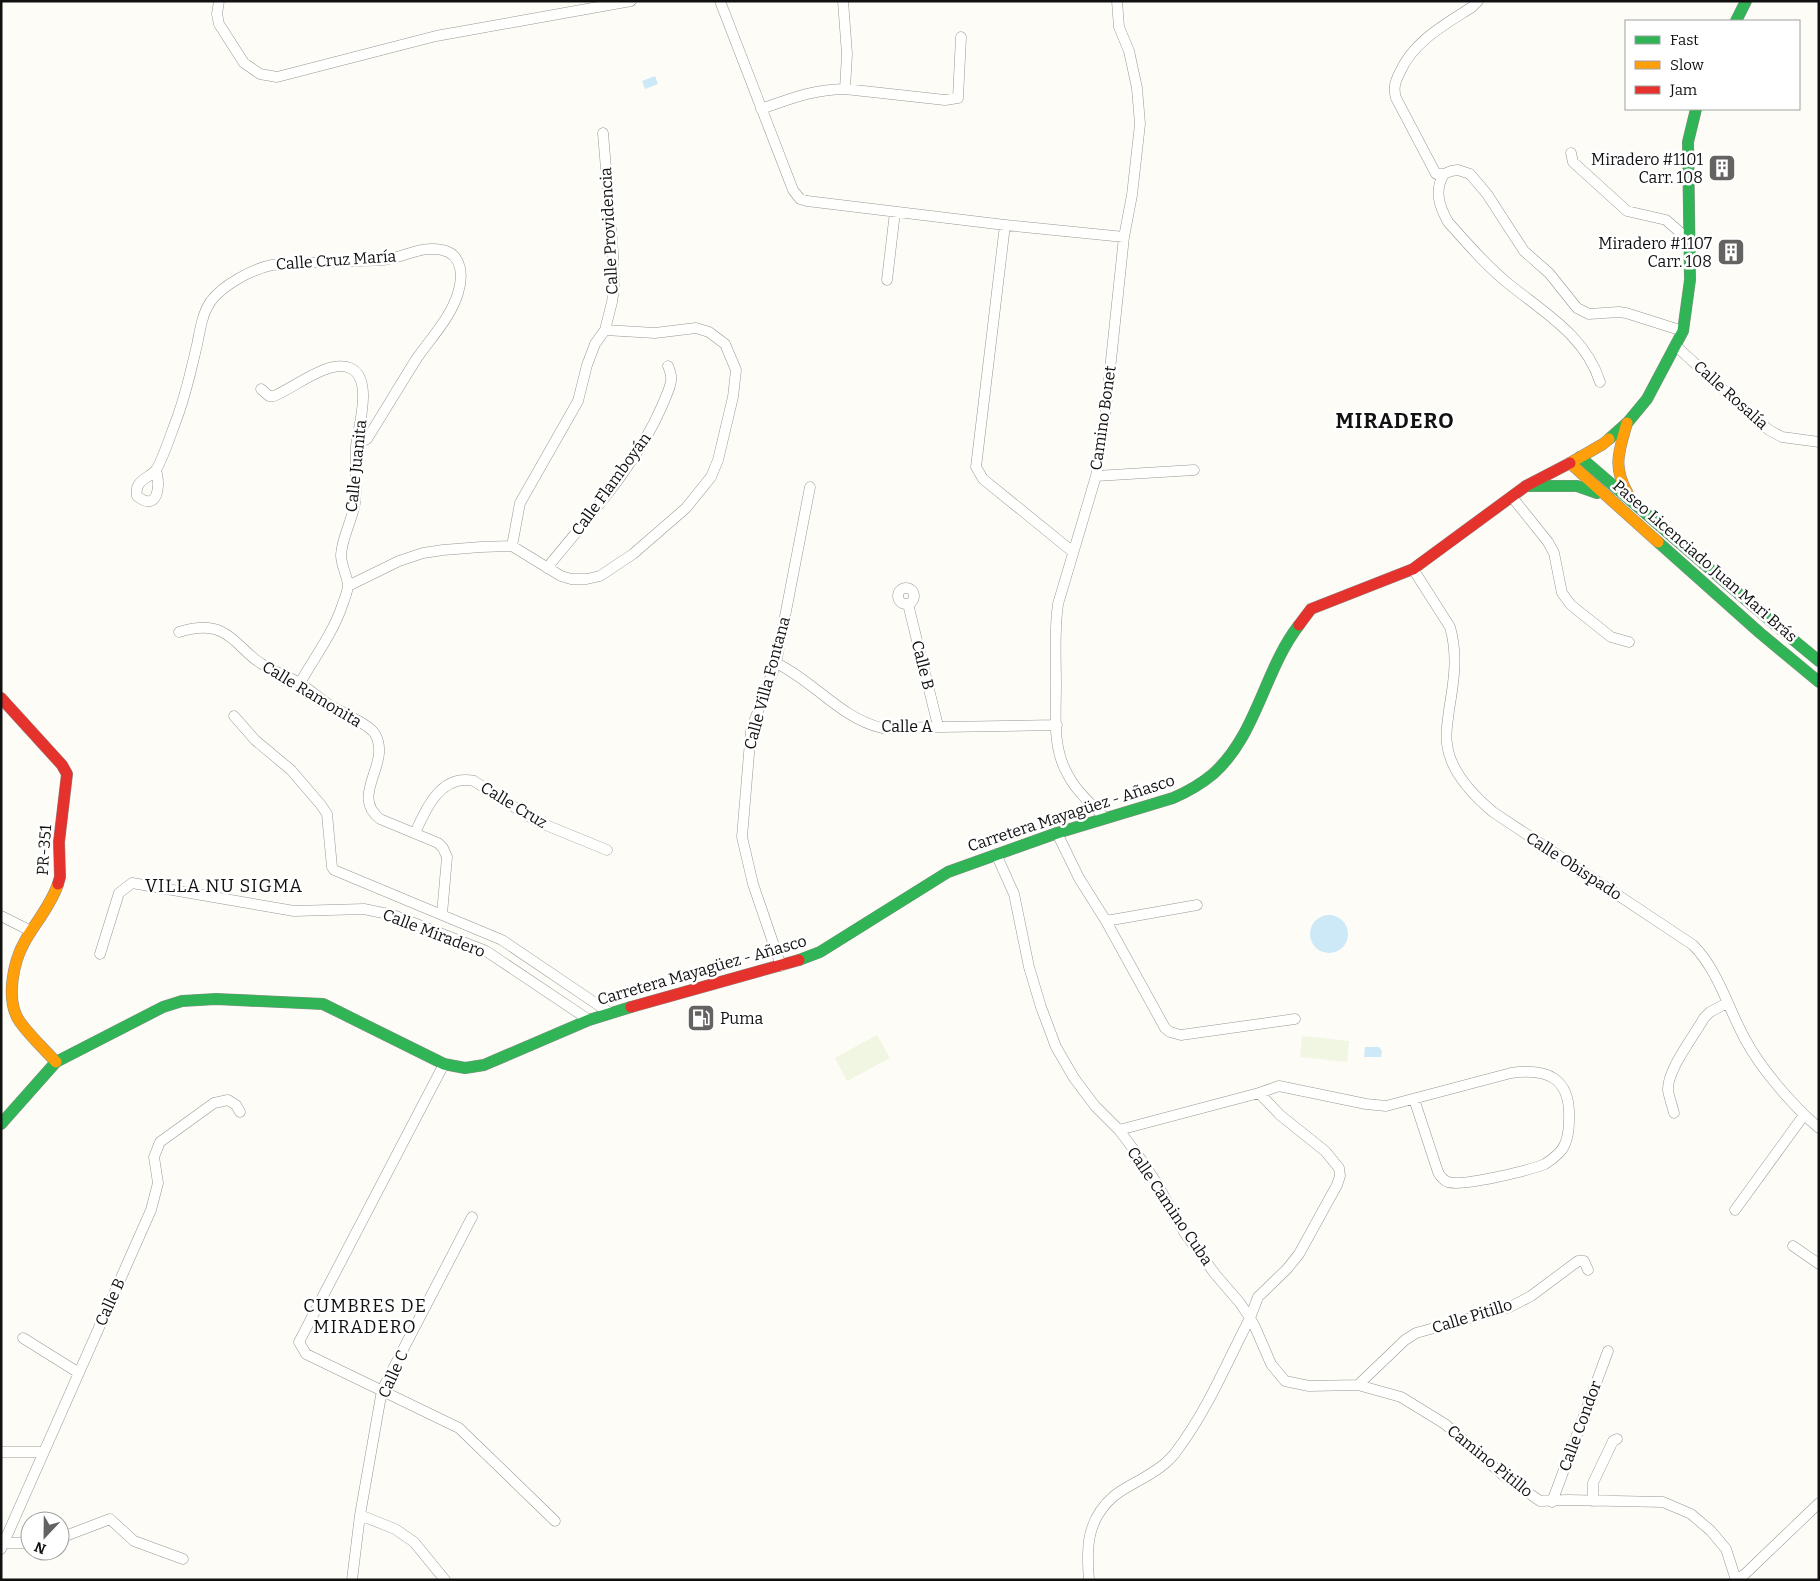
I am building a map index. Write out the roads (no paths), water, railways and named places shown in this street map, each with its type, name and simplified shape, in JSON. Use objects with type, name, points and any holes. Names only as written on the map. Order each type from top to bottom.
[{"type":"main road","points":[[1736,20],[1746,1]]},
{"type":"main road","points":[[1633,502],[1620,482],[1616,459],[1628,422],[1647,399],[1684,331],[1690,280],[1688,142],[1696,110]]},
{"type":"main road","name":"Carretera Mayagüez - Añasco","points":[[1,1124],[56,1062],[163,1007],[182,1001],[216,999],[323,1004],[444,1064],[465,1068],[484,1065],[589,1020],[610,1013],[782,966],[820,952],[948,872],[1057,833],[1173,798],[1190,790],[1213,774],[1248,729],[1287,640],[1311,609],[1413,569],[1526,486],[1603,444],[1628,422]]},
{"type":"main road","name":"Paseo Licenciado Juan Mari Brás","points":[[1575,460],[1611,500],[1745,620],[1819,682]]},
{"type":"main road","name":"Paseo Licenciado Juan Mari Brás","points":[[1575,460],[1633,502],[1750,605],[1819,661]]},
{"type":"main road","points":[[1526,486],[1577,486],[1611,500]]},
{"type":"main road","name":"PR-351","points":[[1,698],[62,765],[66,774],[67,784],[59,842],[60,877],[54,896],[24,943],[12,976],[14,1010],[19,1021],[56,1062]]},
{"type":"street","points":[[219,1],[217,14],[219,24],[244,63],[260,74],[277,77],[436,36],[631,1]]},
{"type":"street","points":[[720,1],[792,190],[800,199],[1005,225],[1124,237]]},
{"type":"street","points":[[843,1],[847,54],[845,89]]},
{"type":"street","name":"Camino Bonet","points":[[1105,818],[1082,795],[1067,774],[1060,759],[1056,725],[1055,625],[1058,604],[1096,476],[1105,416],[1124,237],[1132,195],[1140,124],[1137,88],[1129,51],[1119,27],[1117,1]]},
{"type":"street","points":[[1478,1],[1421,43],[1405,61],[1395,84],[1396,98],[1432,168],[1436,174],[1458,170],[1470,174],[1487,194],[1524,252],[1549,273],[1577,308],[1589,314],[1626,313],[1684,331]]},
{"type":"street","points":[[761,109],[804,93],[845,89],[945,100],[958,98],[961,37]]},
{"type":"street","name":"Calle Providencia","points":[[512,546],[520,503],[578,401],[593,351],[605,330],[614,288],[612,221],[603,133]]},
{"type":"street","points":[[1571,153],[1573,162],[1627,211],[1666,220],[1690,240]]},
{"type":"street","points":[[1444,174],[1439,182],[1439,199],[1448,222],[1502,278],[1546,312],[1582,347],[1593,363],[1600,382]]},
{"type":"street","points":[[887,280],[895,212]]},
{"type":"street","points":[[1005,225],[976,467],[983,479],[1073,552]]},
{"type":"street","name":"Calle Cruz María","points":[[156,470],[184,400],[207,307],[212,299],[233,282],[261,267],[272,265],[385,259],[420,249],[440,249],[449,252],[457,260],[461,273],[458,295],[451,309],[367,439],[357,444]]},
{"type":"street","points":[[300,682],[335,623],[348,586],[399,561],[423,553],[443,550],[512,546],[561,576],[571,579],[587,579],[605,574],[633,554],[673,520],[701,491],[711,477],[718,460],[733,397],[736,370],[725,344],[709,332],[696,328],[655,333],[605,330]]},
{"type":"street","name":"Calle Rosalía","points":[[1676,346],[1769,430],[1782,437],[1794,440],[1819,442]]},
{"type":"street","name":"Calle Juanita","points":[[261,390],[269,396],[274,396],[327,368],[345,366],[352,368],[357,374],[363,391],[363,406],[357,444],[354,504],[341,556],[348,586]]},
{"type":"street","name":"Calle Flamboyán","points":[[547,568],[631,462],[646,439],[671,382],[668,366]]},
{"type":"street","points":[[1096,476],[1194,470]]},
{"type":"street","name":"Calle Villa Fontana","points":[[782,966],[753,884],[742,837],[751,730],[776,663],[810,486]]},
{"type":"street","points":[[1512,497],[1548,542],[1554,553],[1562,592],[1571,605],[1611,637],[1629,642]]},
{"type":"street","name":"Calle Obispado","points":[[1413,569],[1450,627],[1453,638],[1456,667],[1447,726],[1447,745],[1450,757],[1464,781],[1480,801],[1493,812],[1693,945],[1710,965],[1746,1041],[1757,1058],[1804,1115],[1819,1128]]},
{"type":"street","name":"Calle B","points":[[908,604],[938,726]]},
{"type":"street","name":"Calle Ramonita","points":[[179,632],[201,628],[219,630],[260,664],[300,682],[332,707],[370,729],[375,734],[379,758],[368,794],[370,809],[380,819],[438,843],[446,852],[442,914]]},
{"type":"street","name":"Calle A","points":[[776,663],[789,669],[848,713],[865,723],[882,728],[1056,725]]},
{"type":"street","points":[[234,716],[255,740],[290,770],[327,814],[332,867],[334,870],[442,914],[511,945],[610,1013]]},
{"type":"street","name":"Calle Cruz","points":[[415,833],[422,817],[447,784],[465,779],[474,781],[536,821],[607,850]]},
{"type":"street","points":[[1057,833],[1079,878],[1106,921],[1165,1028],[1170,1032],[1181,1035],[1295,1018]]},
{"type":"street","name":"Calle Camino Cuba","points":[[996,854],[1014,894],[1029,967],[1056,1047],[1074,1078],[1090,1099],[1119,1130],[1156,1182],[1184,1232],[1250,1318]]},
{"type":"street","name":"Calle Miradero","points":[[100,954],[119,893],[132,884],[294,911],[364,909],[393,914],[486,951],[589,1020]]},
{"type":"street","points":[[1106,921],[1197,905]]},
{"type":"street","points":[[1,916],[31,931]]},
{"type":"street","points":[[1674,1113],[1668,1088],[1676,1065],[1704,1018],[1710,1012],[1727,1003]]},
{"type":"street","points":[[444,1064],[300,1342],[306,1354],[459,1428],[555,1521]]},
{"type":"street","points":[[1119,1130],[1279,1086],[1377,1105],[1396,1104],[1414,1099],[1511,1073],[1539,1071],[1550,1076],[1564,1089],[1570,1112],[1569,1132],[1562,1150],[1546,1163],[1482,1180],[1450,1182],[1441,1177],[1438,1172],[1414,1099]]},
{"type":"street","points":[[1089,1580],[1086,1556],[1088,1542],[1093,1523],[1101,1508],[1115,1495],[1170,1460],[1179,1448],[1201,1413],[1250,1318],[1258,1297],[1287,1269],[1299,1254],[1337,1185],[1340,1176],[1339,1168],[1325,1151],[1280,1115],[1259,1093]]},
{"type":"street","name":"Calle B","points":[[2,1546],[151,1210],[158,1183],[154,1156],[160,1142],[214,1103],[228,1100],[236,1104],[240,1112]]},
{"type":"street","points":[[1735,1210],[1804,1115]]},
{"type":"street","name":"Calle C","points":[[352,1580],[360,1515],[382,1390],[472,1217]]},
{"type":"street","points":[[1793,1246],[1819,1264]]},
{"type":"street","name":"Calle Pitillo","points":[[1358,1385],[1395,1348],[1416,1333],[1510,1306],[1531,1296],[1578,1261],[1584,1261],[1588,1270]]},
{"type":"street","name":"Camino Pitillo","points":[[1250,1318],[1271,1364],[1285,1381],[1309,1386],[1358,1385],[1401,1397],[1445,1424],[1516,1485],[1540,1501],[1663,1502],[1691,1514],[1711,1531],[1726,1549],[1736,1579]]},
{"type":"street","points":[[23,1338],[78,1373]]},
{"type":"street","name":"Calle Condor","points":[[1552,1502],[1608,1351]]},
{"type":"street","points":[[1593,1501],[1593,1483],[1613,1441],[1617,1440]]},
{"type":"street","points":[[1,1452],[43,1452]]},
{"type":"street","points":[[1736,1579],[1744,1575],[1819,1503]]},
{"type":"street","points":[[360,1515],[396,1529],[414,1542],[445,1580]]},
{"type":"street","points":[[70,1534],[110,1519],[134,1541],[183,1559]]},
{"type":"street","points":[[2,1546],[20,1545]]},
{"type":"water","points":[[655,76],[658,84],[645,89],[642,81]]},
{"type":"water","points":[[1329,915],[1343,920],[1348,934],[1343,948],[1329,953],[1315,948],[1310,934],[1315,920]]},
{"type":"water","points":[[1365,1047],[1379,1047],[1382,1051],[1381,1057],[1364,1057]]},
{"type":"place","name":"Miradero #1101 Carr. 108","points":[[1722,168]]},
{"type":"place","name":"Miradero #1107 Carr. 108","points":[[1731,252]]},
{"type":"place","name":"Puma","points":[[701,1018]]},
{"type":"district","name":"MIRADERO","points":[[1395,421]]},
{"type":"district","name":"VILLA NU SIGMA","points":[[224,886]]},
{"type":"district","name":"CUMBRES DE MIRADERO","points":[[365,1316]]}]
